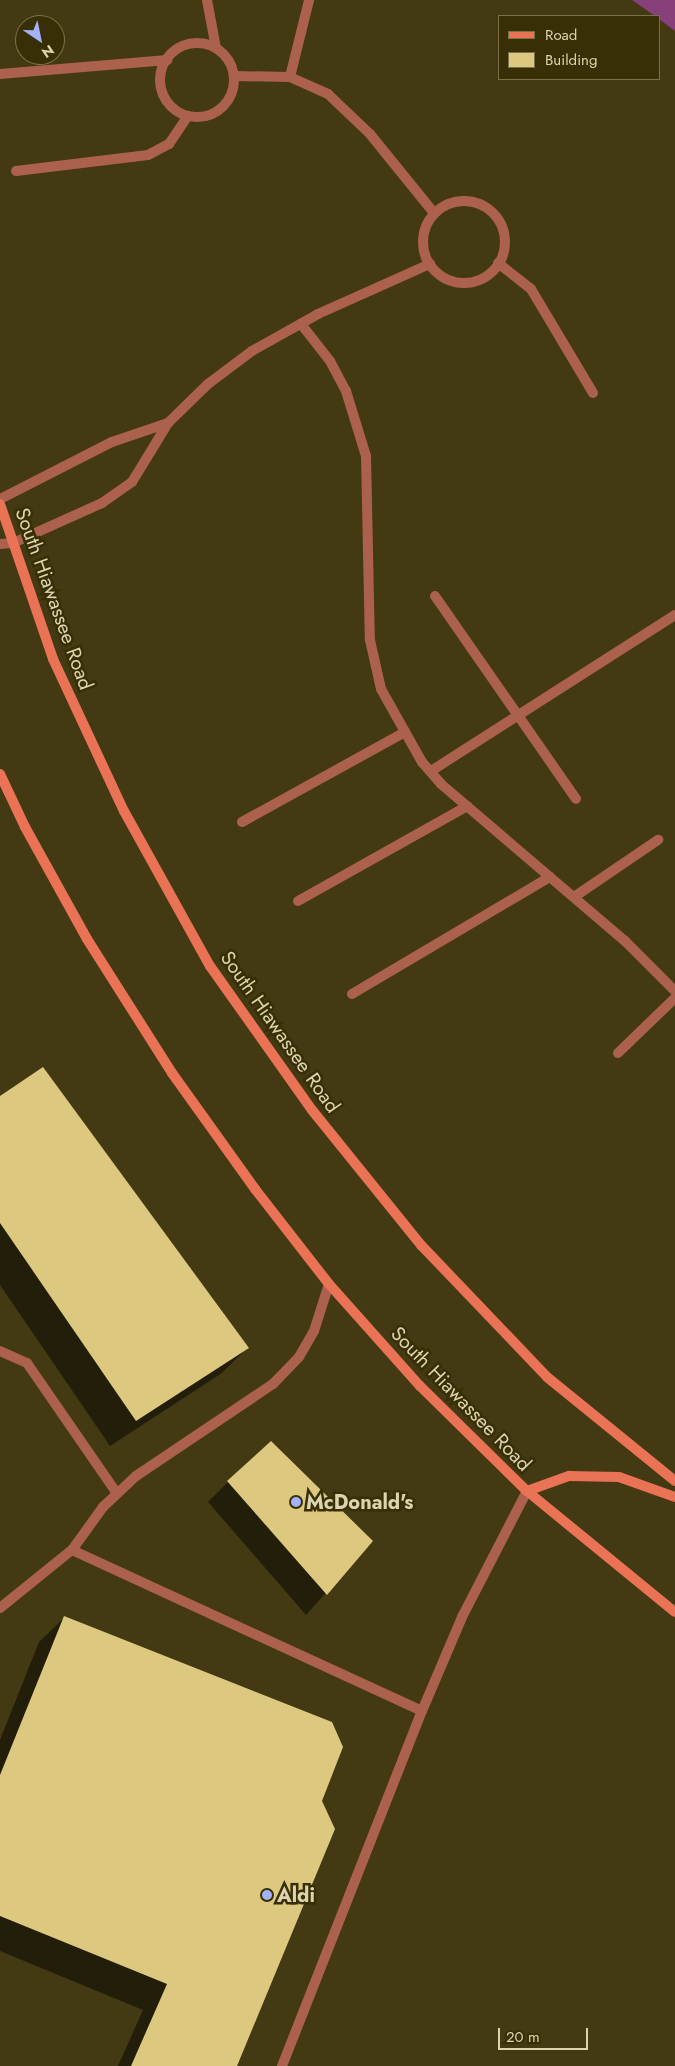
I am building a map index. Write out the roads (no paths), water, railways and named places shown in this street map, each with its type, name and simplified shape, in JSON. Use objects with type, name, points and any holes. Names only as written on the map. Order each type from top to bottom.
[{"type":"street","points":[[207,0],[216,48]]},
{"type":"street","points":[[290,77],[309,0]]},
{"type":"street","points":[[194,43],[207,44],[216,48],[228,59],[234,76],[232,94],[225,104],[213,114],[200,117],[188,116],[176,110],[167,101],[161,90],[160,77],[167,60],[181,46],[194,43]]},
{"type":"street","points":[[0,74],[167,60]]},
{"type":"street","points":[[234,76],[290,77],[328,94],[370,134],[434,213]]},
{"type":"street","points":[[16,171],[148,155],[169,144],[188,116]]},
{"type":"street","points":[[456,201],[471,201],[484,206],[495,215],[503,230],[505,244],[498,263],[484,277],[471,282],[457,282],[444,277],[430,264],[424,253],[423,239],[426,225],[434,213],[456,201]]},
{"type":"street","points":[[498,263],[531,289],[594,393]]},
{"type":"street","points":[[0,544],[12,543],[102,503],[132,482],[168,423],[208,384],[252,351],[301,324],[430,264]]},
{"type":"street","points":[[301,324],[330,361],[346,391],[366,456],[370,640],[381,689],[405,732],[422,762],[441,784],[625,941],[675,991]]},
{"type":"street","points":[[0,499],[112,442],[168,423]]},
{"type":"street","name":"South Hiawassee Road","points":[[0,504],[53,659],[120,802],[210,966],[312,1110],[421,1245],[547,1377],[675,1481]]},
{"type":"street","points":[[435,596],[576,799]]},
{"type":"street","points":[[431,771],[675,615]]},
{"type":"street","points":[[242,822],[405,732]]},
{"type":"street","name":"South Hiawassee Road","points":[[0,774],[25,827],[87,939],[172,1072],[255,1188],[329,1284],[420,1386],[527,1491],[675,1612]]},
{"type":"street","points":[[298,901],[467,806]]},
{"type":"street","points":[[574,897],[658,840]]},
{"type":"street","points":[[352,994],[550,877]]},
{"type":"street","points":[[618,1053],[675,998]]},
{"type":"street","points":[[0,1608],[72,1550],[116,1492],[168,1454],[273,1384],[292,1363],[314,1331],[329,1284]]},
{"type":"street","points":[[0,1351],[28,1363],[116,1492]]},
{"type":"street","points":[[282,2066],[422,1711],[462,1617],[527,1491],[569,1476],[619,1477],[675,1497]]},
{"type":"street","points":[[72,1550],[422,1711]]},
{"type":"place","name":"McDonald's","points":[[296,1502]]},
{"type":"place","name":"Aldi","points":[[267,1895]]}]
